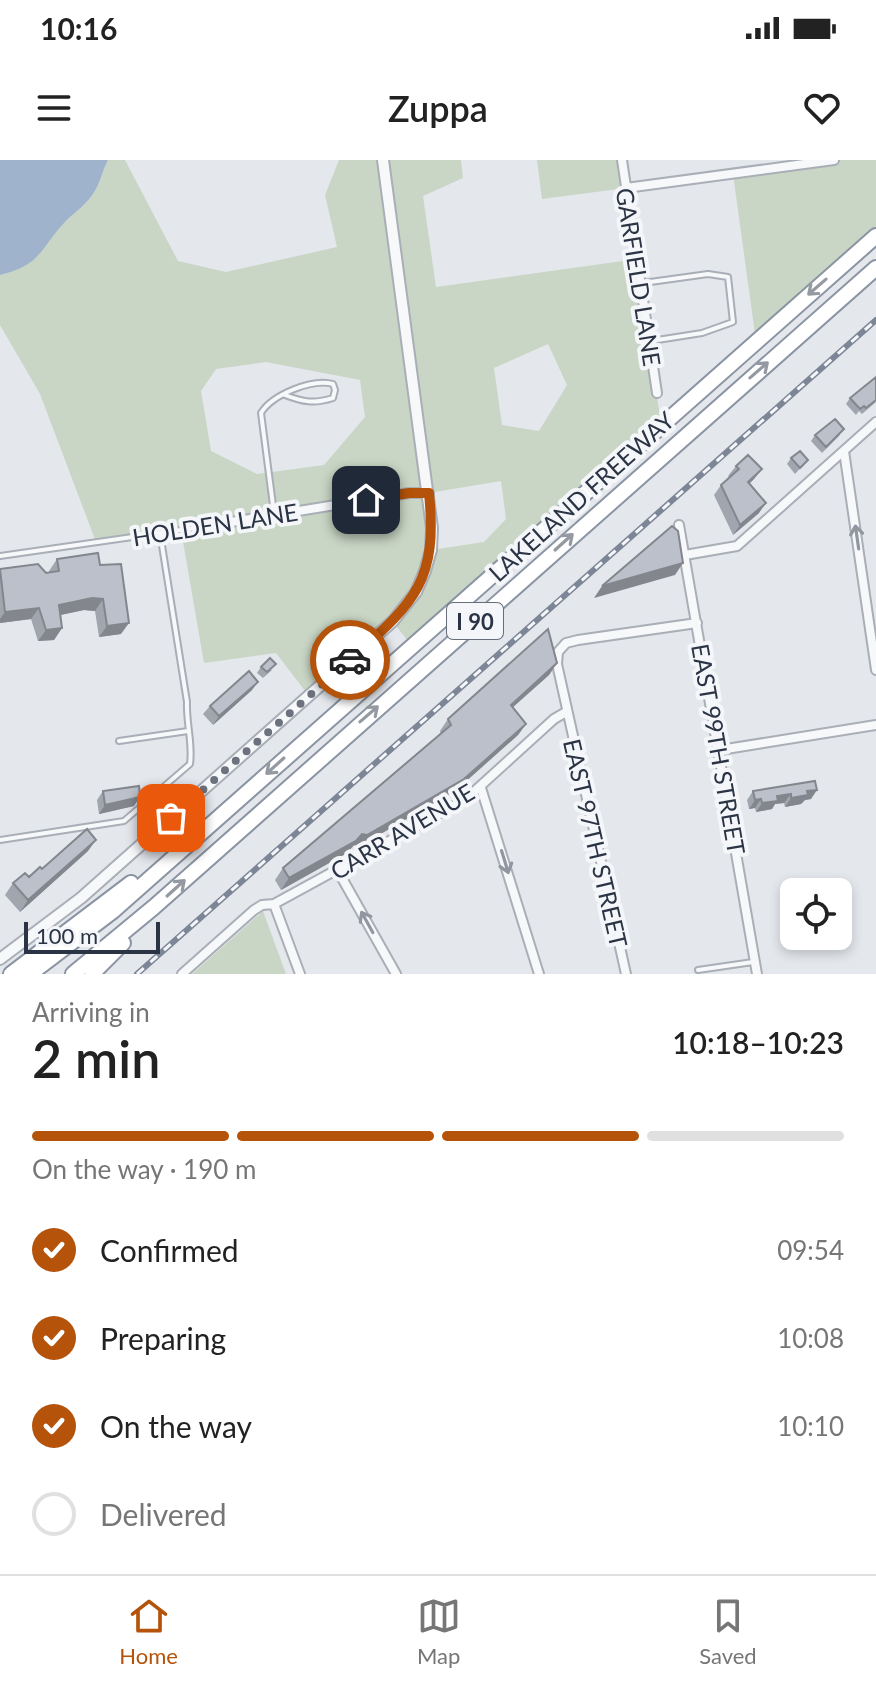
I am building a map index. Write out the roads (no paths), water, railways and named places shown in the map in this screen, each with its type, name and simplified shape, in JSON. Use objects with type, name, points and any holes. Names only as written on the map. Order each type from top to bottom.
[{"type":"highway","name":"LAKELAND FREEWAY","points":[[30,974],[113,911],[876,236]]},
{"type":"highway","name":"LAKELAND FREEWAY","points":[[73,974],[154,907],[876,268]]},
{"type":"highway","points":[[11,974],[188,844]]},
{"type":"highway","points":[[92,974],[154,907]]},
{"type":"street","points":[[0,959],[91,889],[393,621],[416,592],[431,550],[429,493],[383,160]]},
{"type":"street","name":"GARFIELD LANE","points":[[622,160],[657,393]]},
{"type":"street","points":[[626,188],[834,160]]},
{"type":"street","points":[[685,555],[737,546],[876,422]]},
{"type":"street","points":[[844,451],[876,670]]},
{"type":"street","name":"HOLDEN LANE","points":[[225,523],[409,493],[429,493]]},
{"type":"street","name":"EAST 99TH STREET","points":[[679,525],[757,974]]},
{"type":"street","points":[[566,712],[557,664],[558,652],[566,643],[697,623]]},
{"type":"street","name":"CARR AVENUE","points":[[182,974],[262,905],[274,904],[338,871],[481,788],[485,780],[542,729],[566,712]]},
{"type":"street","name":"EAST 97TH STREET","points":[[566,712],[626,974]]},
{"type":"street","points":[[720,750],[876,725]]},
{"type":"street","points":[[481,788],[539,974]]},
{"type":"street","points":[[338,871],[396,974]]},
{"type":"street","points":[[274,904],[300,974]]},
{"type":"lane","points":[[640,284],[708,274],[728,277],[733,322],[702,333],[649,341]]},
{"type":"lane","points":[[274,516],[261,413],[265,407],[285,395],[307,383],[322,381],[333,384],[335,390],[333,398],[319,402],[306,403],[285,395]]},
{"type":"lane","name":"HOLDEN LANE","points":[[0,556],[225,523]]},
{"type":"lane","points":[[0,840],[124,821],[190,764],[192,752],[183,674],[160,533]]},
{"type":"lane","points":[[119,741],[188,731]]},
{"type":"lane","points":[[698,970],[755,961]]},
{"type":"water","points":[[0,160],[108,160],[93,194],[39,254],[24,266],[0,275]]},
{"type":"railway","points":[[137,974],[876,320]]}]
